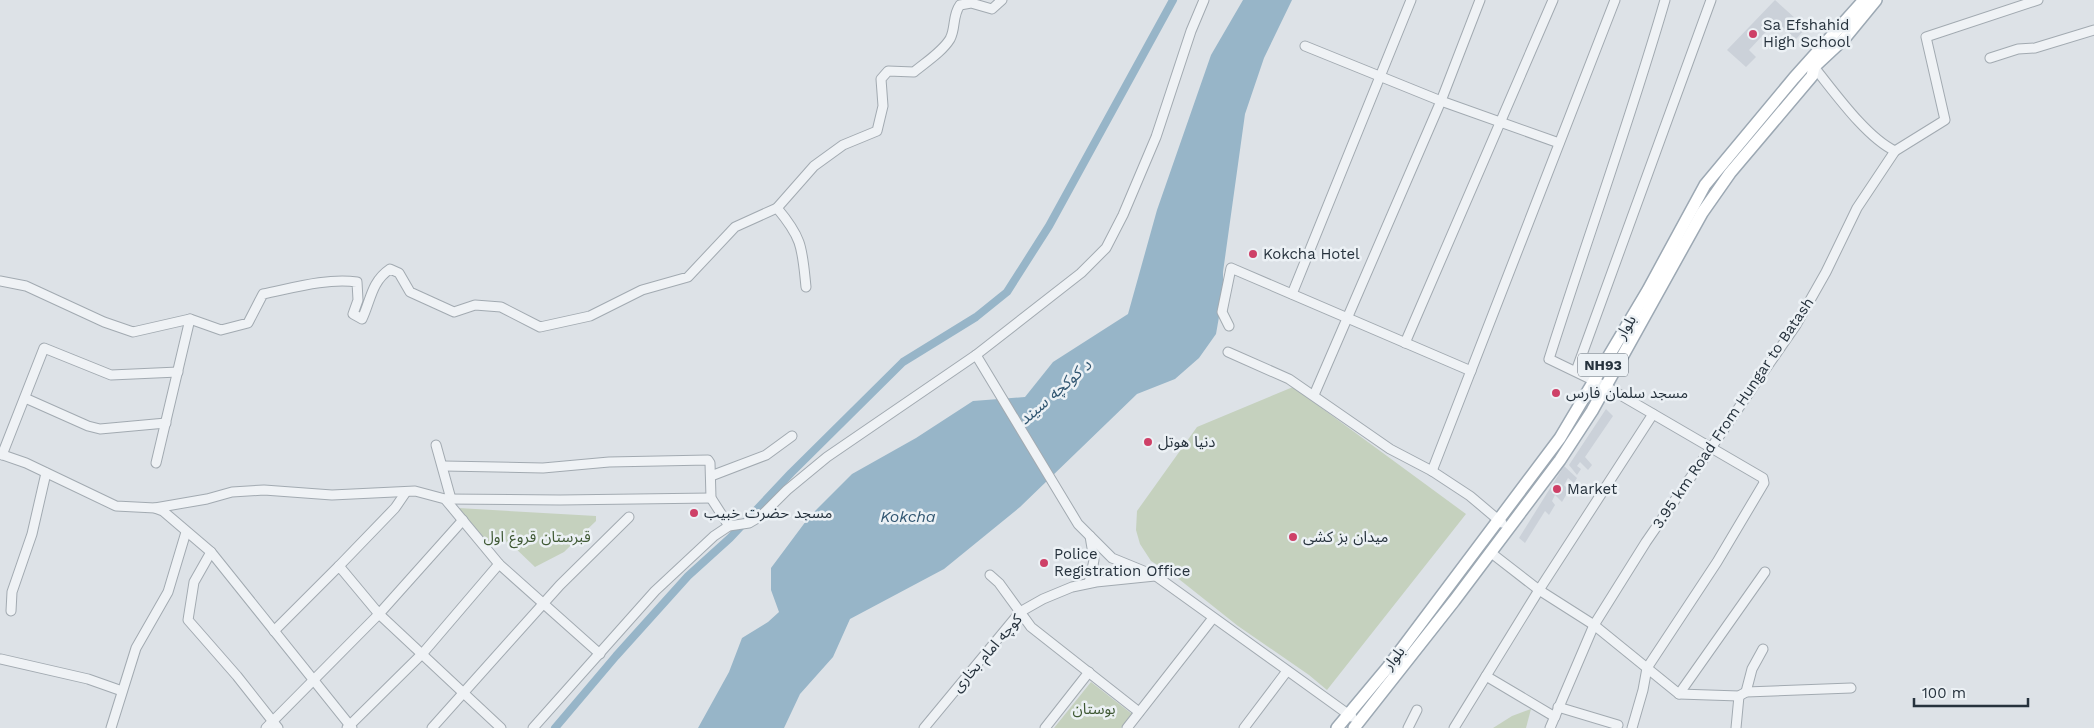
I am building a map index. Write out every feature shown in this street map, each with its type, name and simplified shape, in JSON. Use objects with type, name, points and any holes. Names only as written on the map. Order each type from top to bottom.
[{"type":"main road","name":"بلوار","points":[[1337,728],[1388,667],[1560,438],[1706,185],[1794,78],[1864,0]]},
{"type":"main road","name":"بلوار","points":[[1356,725],[1509,529],[1560,460],[1606,386],[1702,213],[1730,173],[1812,76],[1814,67],[1844,39],[1876,0]]},
{"type":"street","points":[[0,281],[26,286],[104,322],[133,332],[190,319],[221,330],[248,323],[263,294],[317,283],[347,280],[357,282],[358,300],[353,314],[362,319],[371,290],[380,276],[390,269],[399,273],[410,292],[454,312],[475,306],[500,307],[540,327],[590,316],[642,290],[688,277],[736,227],[777,208],[814,166],[843,145],[877,131],[884,106],[881,79],[888,71],[914,72],[941,49],[950,38],[954,13],[960,5],[971,3],[992,9],[1002,0]]},
{"type":"street","points":[[533,728],[655,591],[714,536],[729,526],[749,523],[761,516],[787,490],[827,456],[976,355],[1081,274],[1106,248],[1123,215],[1156,137],[1191,31],[1204,0]]},
{"type":"street","points":[[1292,294],[1411,0]]},
{"type":"street","points":[[1314,395],[1441,101],[1480,0]]},
{"type":"street","points":[[1405,343],[1553,0]]},
{"type":"street","points":[[1432,471],[1615,0]]},
{"type":"street","points":[[1632,728],[1643,690],[1646,668],[1717,562],[1764,483],[1763,478],[1606,386],[1550,359],[1580,260],[1636,98],[1665,0]]},
{"type":"street","points":[[1576,371],[1711,0]]},
{"type":"street","points":[[1814,67],[1854,117],[1888,148],[1895,152],[1945,120],[1926,36],[2038,0]]},
{"type":"street","points":[[1990,58],[2018,49],[2035,48],[2094,30]]},
{"type":"street","points":[[1305,46],[1500,124],[1559,143]]},
{"type":"street","name":"3.95 km Road From Hungar to Batash","points":[[1550,728],[1594,625],[1646,542],[1796,325],[1826,272],[1857,208],[1895,152]]},
{"type":"street","points":[[777,208],[793,227],[800,240],[806,287]]},
{"type":"street","points":[[1230,326],[1222,312],[1232,268],[1471,371]]},
{"type":"street","points":[[156,463],[190,319]]},
{"type":"street","points":[[178,372],[111,375],[44,348],[1,455],[46,473],[116,506],[155,508],[207,499],[232,492],[264,490],[332,495],[415,491],[448,499],[711,498]]},
{"type":"street","points":[[1228,352],[1289,379],[1390,449],[1432,471],[1488,509],[1509,529]]},
{"type":"street","points":[[976,355],[1078,524],[1112,558],[1156,576],[1348,714],[1356,725]]},
{"type":"street","points":[[25,398],[88,426],[100,429],[166,423]]},
{"type":"street","points":[[1454,728],[1539,590],[1653,414]]},
{"type":"street","points":[[710,476],[766,455],[792,436]]},
{"type":"street","points":[[436,445],[444,466],[448,499],[463,520],[499,564],[600,654]]},
{"type":"street","points":[[444,466],[543,468],[609,462],[708,460],[710,463],[711,498],[729,526]]},
{"type":"street","points":[[11,611],[12,592],[32,534],[46,473]]},
{"type":"street","points":[[274,631],[395,508],[406,492]]},
{"type":"street","points":[[155,508],[163,511],[211,552],[349,727],[423,653],[499,564]]},
{"type":"street","points":[[432,728],[545,603],[629,517]]},
{"type":"street","points":[[211,552],[194,582],[188,620],[237,676],[273,726],[313,679],[379,614],[463,520]]},
{"type":"street","points":[[111,728],[136,648],[168,592],[186,532]]},
{"type":"street","points":[[1090,536],[1094,560],[1090,583]]},
{"type":"street","points":[[1490,552],[1539,590],[1594,625],[1679,694],[1743,694],[1851,688]]},
{"type":"street","points":[[339,566],[379,614],[423,653],[501,728]]},
{"type":"street","points":[[1679,694],[1765,572]]},
{"type":"street","points":[[990,575],[1030,627],[1139,712]]},
{"type":"street","name":"کوچه امام بخاری","points":[[924,728],[1020,612],[1065,590],[1090,583],[1156,576]]},
{"type":"street","points":[[1127,728],[1213,618]]},
{"type":"street","points":[[1736,728],[1743,694],[1752,669],[1763,649]]},
{"type":"street","points":[[1,659],[88,680],[122,691]]},
{"type":"street","points":[[1244,728],[1287,671]]},
{"type":"street","points":[[1045,728],[1089,672]]},
{"type":"street","points":[[1486,676],[1555,717]]},
{"type":"street","points":[[1558,707],[1618,725]]},
{"type":"street","points":[[1408,728],[1417,710]]},
{"type":"shaded area","name":"Sa Efshahid High School","points":[[1775,0],[1806,28],[1796,39],[1776,21],[1749,50],[1756,57],[1746,67],[1727,50]]},
{"type":"shaded area","points":[[1606,409],[1613,416],[1585,457],[1592,465],[1588,470],[1580,462],[1577,466],[1581,469],[1577,475],[1569,465]]},
{"type":"shaded area","points":[[1564,466],[1577,478],[1574,483],[1568,478],[1564,485],[1569,490],[1562,502],[1555,495],[1552,501],[1555,505],[1549,515],[1545,511],[1525,543],[1519,538]]},
{"type":"green space","name":"میدان بز کشی","points":[[1293,387],[1466,514],[1327,690],[1309,675],[1238,626],[1175,576],[1151,561],[1140,544],[1136,530],[1137,511],[1197,427]]},
{"type":"green space","name":"قبرستان قروغ اول","points":[[458,508],[596,516],[596,521],[564,552],[535,567],[512,545],[509,546],[504,538],[490,547]]},
{"type":"green space","name":"بوستان","points":[[1091,682],[1132,714],[1121,728],[1054,728]]},
{"type":"green space","points":[[1531,709],[1526,728],[1493,728],[1512,716]]},
{"type":"water","name":"Kokcha","points":[[1243,0],[1292,0],[1264,58],[1245,114],[1223,272],[1223,294],[1216,334],[1199,358],[1175,379],[1137,394],[1020,507],[944,569],[850,619],[833,657],[800,694],[784,728],[698,728],[729,672],[742,638],[768,622],[779,612],[771,590],[771,568],[809,517],[852,474],[916,438],[973,401],[1025,397],[1053,362],[1128,314],[1157,210],[1211,55]]},
{"type":"waterway","points":[[555,728],[616,656],[688,576],[730,538],[791,473],[903,362],[976,317],[1007,292],[1049,226],[1173,0]]},
{"type":"place","name":"Sa Efshahid High School","points":[[1753,34]]},
{"type":"place","name":"Kokcha Hotel","points":[[1253,254]]},
{"type":"place","name":"مسجد سلمان فارس","points":[[1556,393]]},
{"type":"place","name":"دنیا هوتل","points":[[1148,442]]},
{"type":"place","name":"Market","points":[[1557,489]]},
{"type":"place","name":"مسجد حضرت خبیب","points":[[694,513]]},
{"type":"place","name":"میدان بز کشی","points":[[1293,537]]},
{"type":"place","name":"Police Registration Office","points":[[1044,563]]},
{"type":"water label","name":"د کوکچه سیند","points":[[1055,392]]}]
